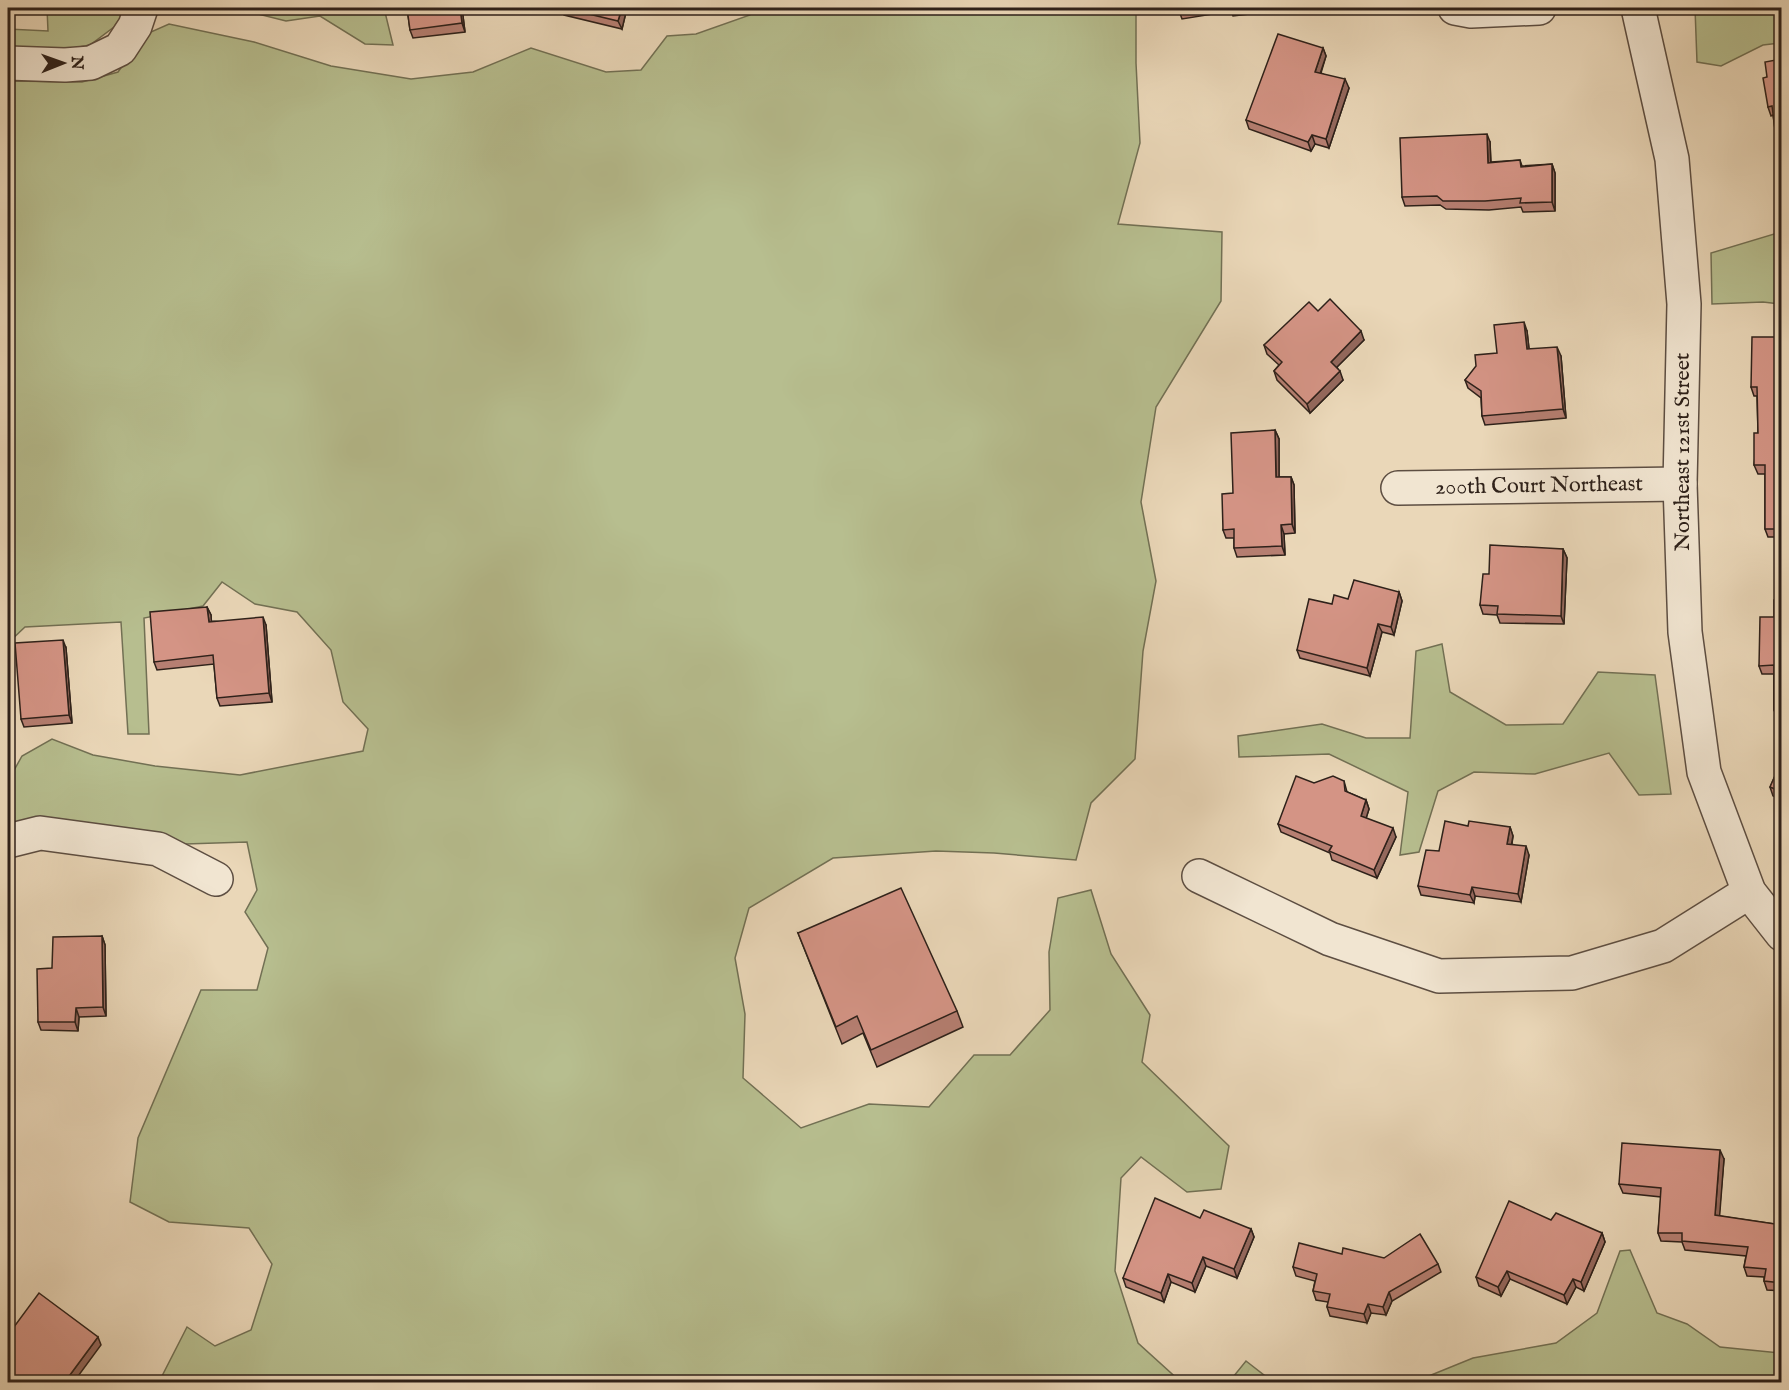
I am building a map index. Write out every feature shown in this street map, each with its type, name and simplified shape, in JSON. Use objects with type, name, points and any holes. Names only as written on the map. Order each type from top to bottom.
[{"type":"street","points":[[8,63],[65,65],[91,63],[120,49],[135,26],[141,8]]},
{"type":"street","points":[[1455,8],[1471,11],[1539,8]]},
{"type":"street","name":"Northeast 121st Street","points":[[1638,8],[1672,159],[1684,304],[1680,484],[1685,632],[1704,772],[1749,892],[1782,934]]},
{"type":"street","name":"200th Court Northeast","points":[[1398,488],[1680,484]]},
{"type":"street","points":[[8,841],[40,833],[158,849],[216,879]]},
{"type":"street","points":[[1199,876],[1330,939],[1439,976],[1572,973],[1663,946],[1749,892]]},
{"type":"green space","points":[[47,8],[127,8],[114,27],[90,45],[46,53],[8,53],[8,29],[48,31]]},
{"type":"green space","points":[[234,8],[384,8],[393,45],[365,44],[320,16],[286,21]]},
{"type":"green space","points":[[752,8],[1136,8],[1140,143],[1118,224],[1222,232],[1221,301],[1156,407],[1141,502],[1156,581],[1143,651],[1135,759],[1091,803],[1076,860],[936,851],[833,858],[749,908],[735,958],[745,1014],[743,1078],[801,1128],[869,1104],[929,1107],[974,1055],[1010,1055],[1050,1010],[1049,952],[1058,898],[1091,890],[1111,954],[1150,1015],[1142,1062],[1229,1146],[1221,1189],[1187,1192],[1141,1157],[1121,1178],[1115,1271],[1138,1343],[1181,1382],[160,1382],[187,1327],[215,1346],[251,1330],[272,1264],[249,1228],[169,1222],[130,1202],[138,1138],[201,990],[257,990],[268,948],[245,912],[257,890],[247,842],[185,844],[8,827],[8,781],[22,756],[52,739],[93,755],[155,766],[240,775],[363,751],[368,729],[343,702],[331,650],[297,612],[255,604],[222,582],[203,606],[144,618],[149,734],[128,734],[121,622],[25,627],[8,643],[8,81],[82,82],[118,72],[144,35],[169,24],[254,42],[331,66],[411,79],[473,72],[531,48],[606,72],[641,70],[667,36],[696,34],[750,15]]},
{"type":"green space","points":[[1695,8],[1781,8],[1781,43],[1763,45],[1721,66],[1697,62]]},
{"type":"green space","points":[[1781,232],[1781,304],[1763,302],[1712,304],[1711,253]]},
{"type":"green space","points":[[1442,644],[1450,692],[1506,725],[1563,724],[1598,672],[1655,675],[1671,794],[1639,795],[1609,753],[1535,774],[1474,772],[1438,791],[1419,852],[1400,855],[1408,792],[1329,754],[1239,757],[1238,736],[1322,724],[1366,738],[1410,738],[1416,651]]},
{"type":"green space","points":[[1630,1250],[1657,1313],[1687,1324],[1720,1347],[1781,1353],[1781,1382],[1414,1382],[1473,1358],[1556,1343],[1597,1313],[1620,1251]]},
{"type":"green space","points":[[1246,1361],[1273,1382],[1229,1382]]},
{"type":"building","points":[[407,8],[460,8],[462,23],[410,30]]},
{"type":"building","points":[[564,8],[622,8],[618,21]]},
{"type":"building","points":[[1278,34],[1323,48],[1315,72],[1345,79],[1326,139],[1312,135],[1308,142],[1246,120]]},
{"type":"building","points":[[1782,59],[1782,136],[1776,137],[1772,106],[1768,107],[1763,78],[1767,77],[1765,62]]},
{"type":"building","points":[[1487,134],[1488,163],[1520,160],[1521,167],[1552,164],[1552,202],[1520,203],[1521,198],[1443,201],[1437,196],[1402,197],[1400,138]]},
{"type":"building","points":[[1330,299],[1361,331],[1331,362],[1340,371],[1307,404],[1274,371],[1282,362],[1264,345],[1309,302],[1318,311]]},
{"type":"building","points":[[1524,322],[1527,349],[1557,347],[1563,409],[1482,416],[1481,391],[1465,380],[1476,366],[1475,355],[1497,353],[1494,325]]},
{"type":"building","points":[[1776,323],[1782,323],[1782,529],[1765,529],[1765,465],[1754,465],[1754,433],[1758,433],[1757,387],[1751,387],[1752,337],[1777,337]]},
{"type":"building","points":[[1275,430],[1276,477],[1291,477],[1292,524],[1281,525],[1282,546],[1234,548],[1234,529],[1223,530],[1222,494],[1233,493],[1231,433]]},
{"type":"building","points":[[1490,545],[1563,549],[1561,616],[1497,614],[1498,606],[1480,605],[1483,574],[1489,574]]},
{"type":"building","points":[[1354,580],[1399,592],[1391,627],[1378,624],[1367,668],[1297,650],[1309,599],[1332,604],[1334,595],[1348,599]]},
{"type":"building","points":[[1774,600],[1782,600],[1782,710],[1774,710],[1774,665],[1759,666],[1760,617],[1774,617]]},
{"type":"building","points":[[207,607],[209,622],[263,617],[269,693],[217,698],[213,655],[154,662],[150,612]]},
{"type":"building","points":[[63,640],[69,715],[21,719],[15,643]]},
{"type":"building","points":[[1782,760],[1782,792],[1770,787]]},
{"type":"building","points":[[1296,776],[1314,783],[1333,776],[1344,781],[1345,791],[1366,800],[1361,816],[1393,828],[1374,870],[1329,851],[1332,846],[1278,824]]},
{"type":"building","points":[[1445,821],[1468,826],[1469,821],[1510,827],[1507,844],[1526,846],[1518,894],[1472,887],[1470,895],[1418,886],[1426,850],[1439,851]]},
{"type":"building","points":[[901,888],[957,1011],[871,1050],[857,1016],[836,1027],[798,933]]},
{"type":"building","points":[[102,936],[103,1007],[76,1008],[75,1022],[38,1022],[37,969],[52,968],[53,937]]},
{"type":"building","points":[[1622,1143],[1720,1150],[1715,1215],[1782,1225],[1782,1283],[1764,1281],[1766,1269],[1744,1267],[1748,1247],[1682,1241],[1682,1233],[1658,1233],[1661,1188],[1619,1184]]},
{"type":"building","points":[[1155,1198],[1200,1218],[1204,1210],[1251,1229],[1234,1269],[1203,1257],[1192,1283],[1168,1274],[1161,1293],[1123,1278]]},
{"type":"building","points":[[1509,1201],[1551,1220],[1556,1213],[1602,1233],[1581,1282],[1573,1279],[1564,1295],[1507,1271],[1498,1287],[1476,1277]]},
{"type":"building","points":[[1420,1234],[1438,1264],[1389,1292],[1383,1307],[1368,1304],[1364,1314],[1327,1307],[1330,1294],[1313,1291],[1317,1274],[1293,1267],[1299,1243],[1342,1254],[1343,1248],[1384,1258]]},
{"type":"building","points":[[39,1293],[98,1337],[64,1383],[8,1383],[8,1335]]}]
